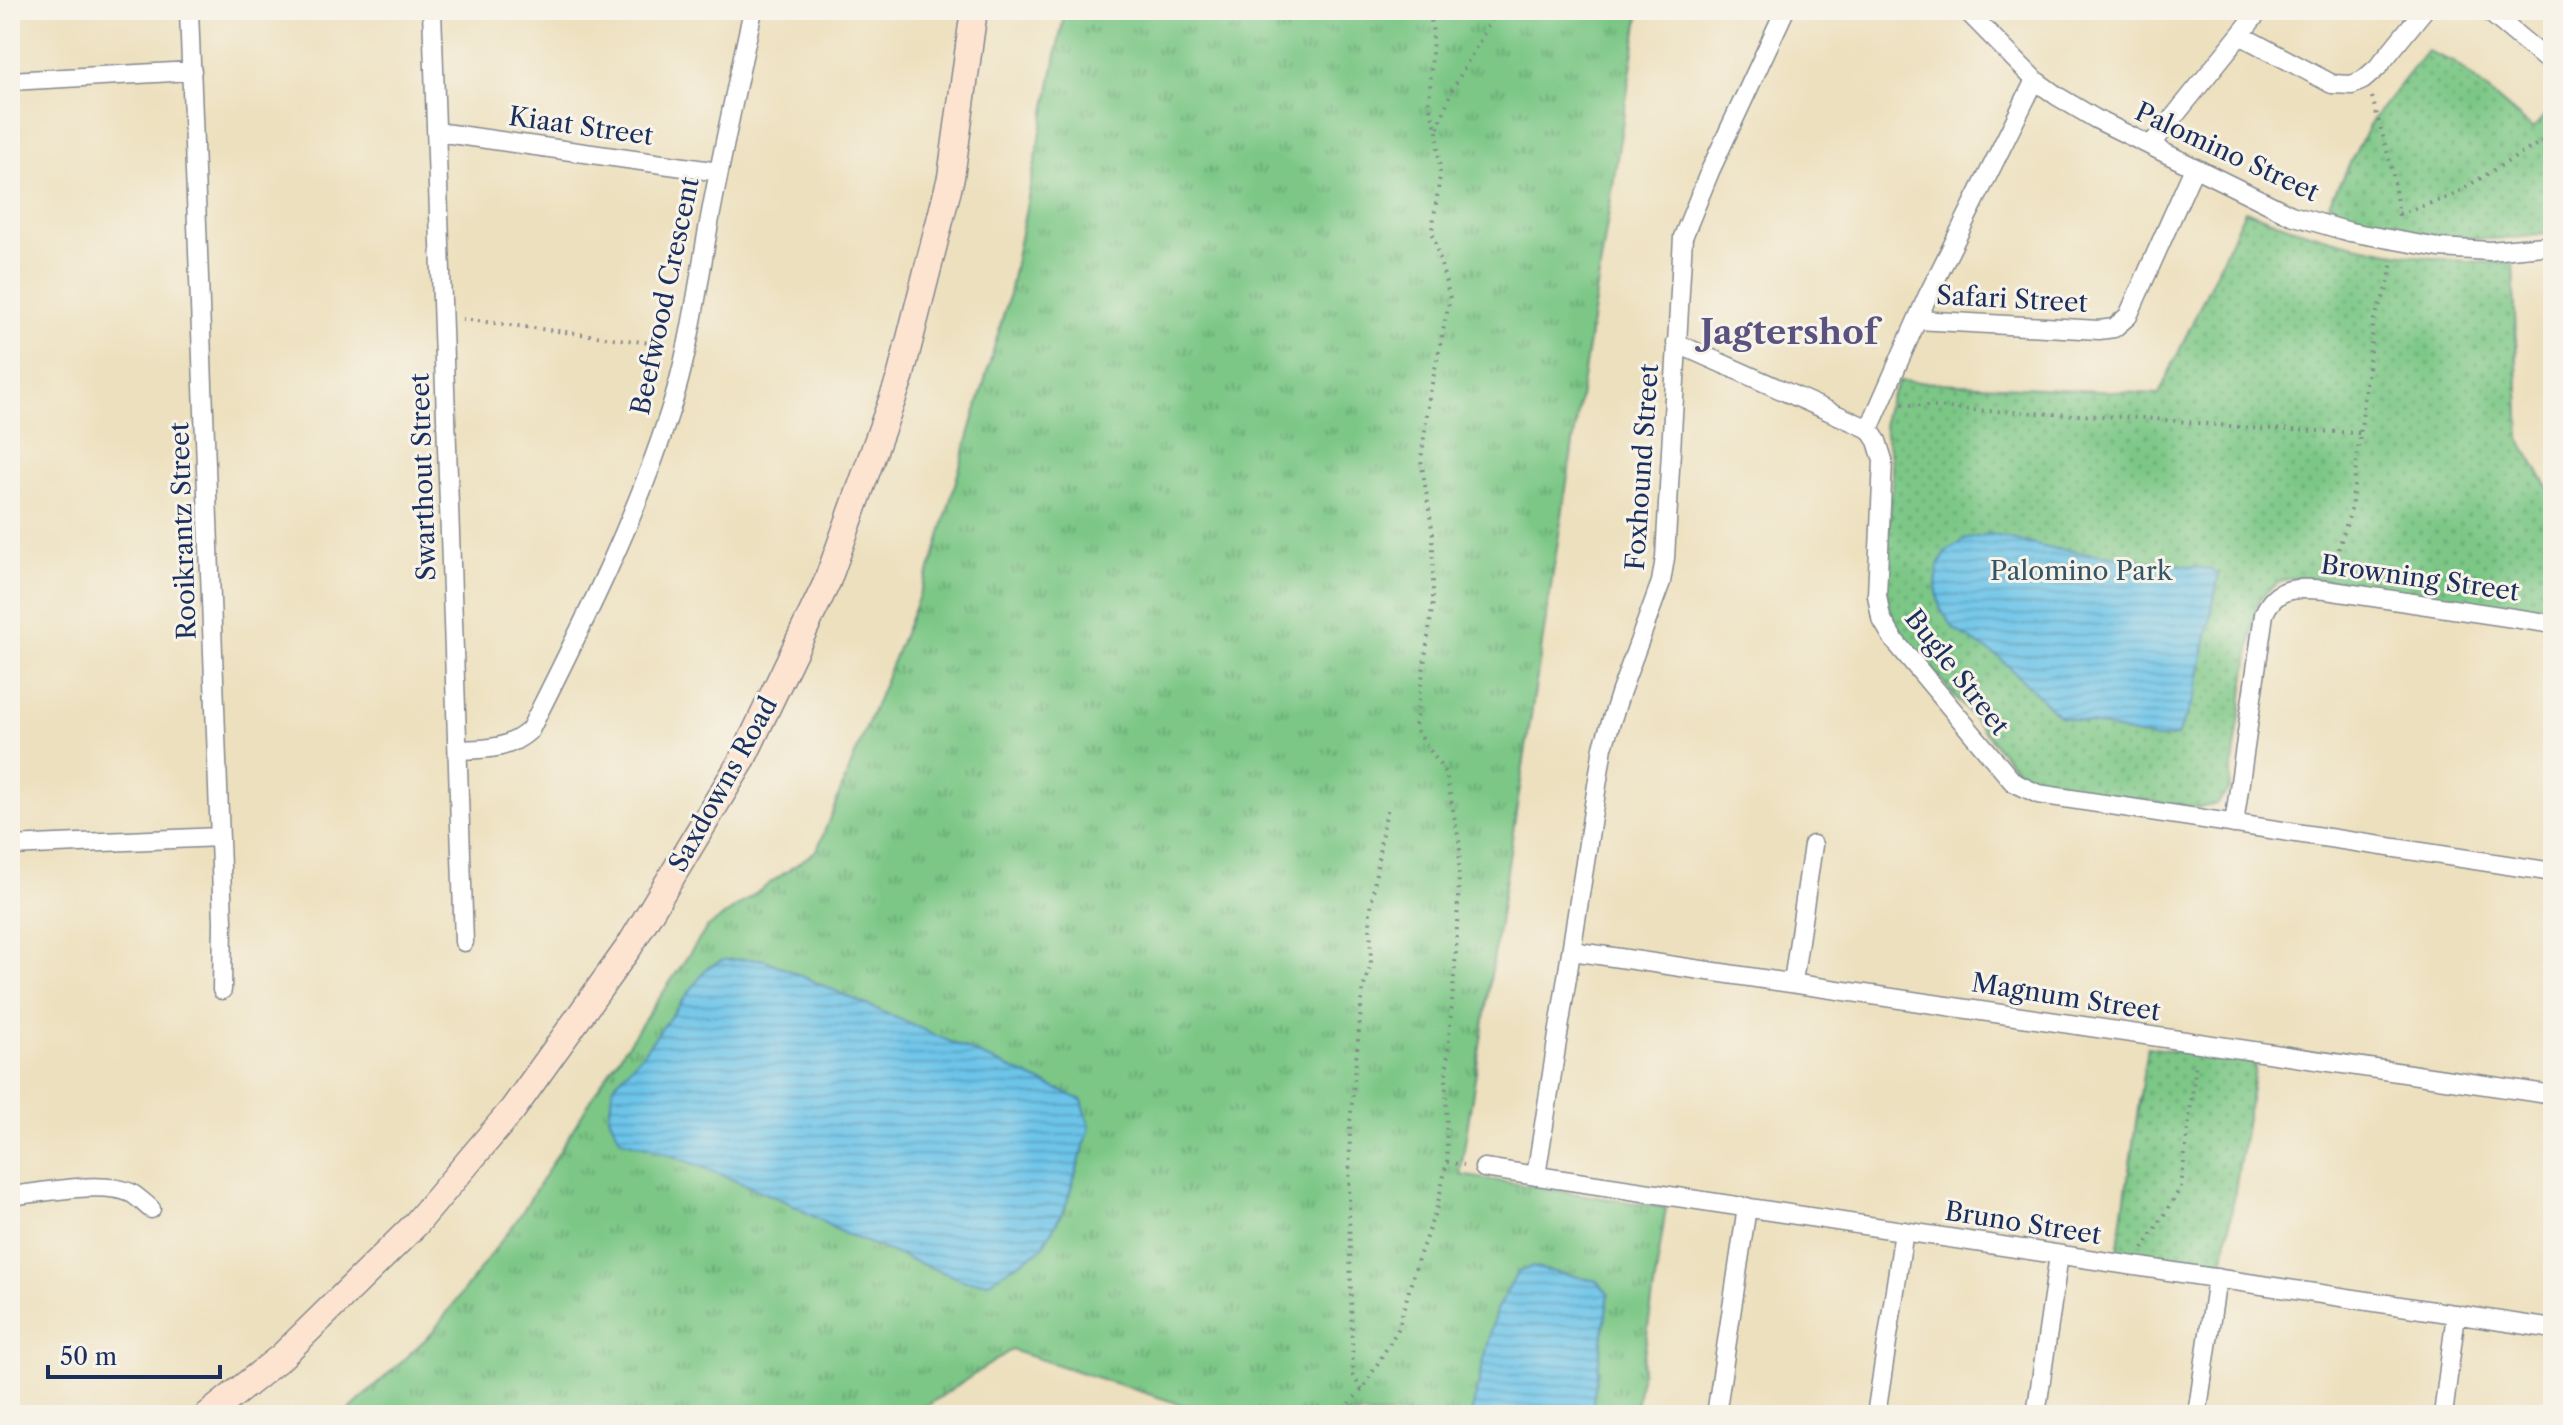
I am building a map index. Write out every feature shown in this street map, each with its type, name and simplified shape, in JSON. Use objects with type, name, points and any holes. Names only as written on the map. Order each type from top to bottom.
[{"type":"street","name":"Rooikrantz Street","points":[[189,10],[223,921],[222,990]]},
{"type":"street","name":"Swarthout Street","points":[[432,10],[464,942]]},
{"type":"street","name":"Beefwood Crescent","points":[[458,750],[500,748],[517,742],[530,730],[592,606],[648,473],[670,412],[686,347],[753,10]]},
{"type":"street","name":"Saxdowns Road","points":[[208,1415],[282,1356],[415,1225],[513,1109],[629,947],[741,762],[827,582],[900,378],[951,177],[974,10]]},
{"type":"street","name":"Foxhound Street","points":[[1536,1176],[1603,747],[1661,582],[1665,558],[1683,237],[1710,171],[1785,10]]},
{"type":"street","name":"Palomino Street","points":[[1966,10],[2035,80],[2096,119],[2291,215],[2350,232],[2439,248],[2490,251],[2553,245]]},
{"type":"street","points":[[2151,145],[2260,10]]},
{"type":"street","points":[[2240,35],[2332,84],[2352,85],[2377,68],[2424,10]]},
{"type":"street","points":[[2487,10],[2553,65]]},
{"type":"street","points":[[10,81],[192,71]]},
{"type":"street","points":[[1676,343],[1869,429],[1917,320],[2035,80]]},
{"type":"street","name":"Kiaat Street","points":[[437,132],[719,172]]},
{"type":"street","name":"Safari Street","points":[[1917,320],[2099,330],[2120,325],[2128,316],[2194,168]]},
{"type":"street","name":"Bugle Street","points":[[1869,429],[1883,460],[1877,595],[1881,618],[1894,640],[2013,782],[2038,794],[2553,872]]},
{"type":"street","name":"Browning Street","points":[[2234,824],[2264,614],[2268,604],[2283,591],[2301,588],[2326,590],[2553,624]]},
{"type":"street","points":[[10,846],[220,837]]},
{"type":"street","points":[[1793,982],[1813,845]]},
{"type":"street","name":"Magnum Street","points":[[1572,951],[2553,1095]]},
{"type":"street","name":"Bruno Street","points":[[1484,1168],[2553,1329]]},
{"type":"street","points":[[10,1196],[116,1189],[132,1194],[151,1209]]},
{"type":"street","points":[[1716,1415],[1747,1207]]},
{"type":"street","points":[[1876,1415],[1904,1231]]},
{"type":"street","points":[[2036,1415],[2059,1255]]},
{"type":"street","points":[[2197,1415],[2217,1278]]},
{"type":"street","points":[[2443,1415],[2456,1314]]},
{"type":"path","points":[[1338,1415],[1362,1390],[1398,1329],[1437,1207],[1447,1162],[1446,1074],[1456,952],[1460,846],[1446,774],[1415,728],[1433,602],[1433,535],[1421,460],[1429,398],[1450,298],[1432,231],[1440,176],[1437,130],[1429,105],[1433,35],[1430,10]]},
{"type":"path","points":[[1437,130],[1451,92],[1497,10]]},
{"type":"path","points":[[2363,80],[2376,105],[2392,169],[2399,227]]},
{"type":"path","points":[[2399,214],[2451,196],[2544,140],[2553,131]]},
{"type":"path","points":[[2326,590],[2351,510],[2374,319],[2388,286],[2393,254]]},
{"type":"path","points":[[443,317],[686,347]]},
{"type":"path","points":[[1880,402],[2359,433]]},
{"type":"path","points":[[1362,1390],[1353,1376],[1350,1122],[1363,989],[1371,964],[1370,913],[1388,807]]},
{"type":"path","points":[[2139,1255],[2181,1187],[2197,1055]]},
{"type":"green space","points":[[1065,10],[1640,10],[1460,1175],[1666,1208],[1635,1415],[1214,1415],[1011,1350],[913,1415],[344,1415],[431,1334],[519,1217],[600,1085],[707,928],[817,850],[933,561],[1008,299]]},
{"type":"green space","points":[[2427,51],[2454,62],[2533,129],[2553,105],[2553,232],[2496,239],[2438,236],[2324,213],[2371,122]]},
{"type":"green space","name":"Palomino Park","points":[[2245,210],[2310,233],[2376,250],[2444,259],[2513,263],[2520,440],[2553,496],[2553,614],[2301,577],[2286,579],[2268,590],[2256,608],[2229,790],[2217,804],[2199,808],[2048,786],[2028,779],[2013,766],[1900,631],[1892,615],[1886,574],[1892,484],[1891,459],[1884,427],[1887,406],[1899,381],[2159,394]]},
{"type":"green space","points":[[2147,1047],[2256,1063],[2222,1269],[2117,1253]]},
{"type":"water","points":[[1990,534],[2048,548],[2211,569],[2219,574],[2195,697],[2177,736],[2155,739],[2059,716],[2000,658],[1954,629],[1940,608],[1936,586],[1938,568],[1946,552],[1964,540]]},
{"type":"water","points":[[763,959],[1082,1100],[1090,1127],[1065,1208],[1041,1249],[989,1282],[965,1281],[845,1234],[787,1202],[707,1169],[621,1140],[609,1117],[613,1086],[643,1053],[708,967],[723,960]]},
{"type":"water","points":[[1531,1267],[1597,1281],[1609,1294],[1591,1415],[1471,1415],[1496,1310],[1518,1272]]},
{"type":"district","name":"Jagtershof","points":[[1789,332]]}]
